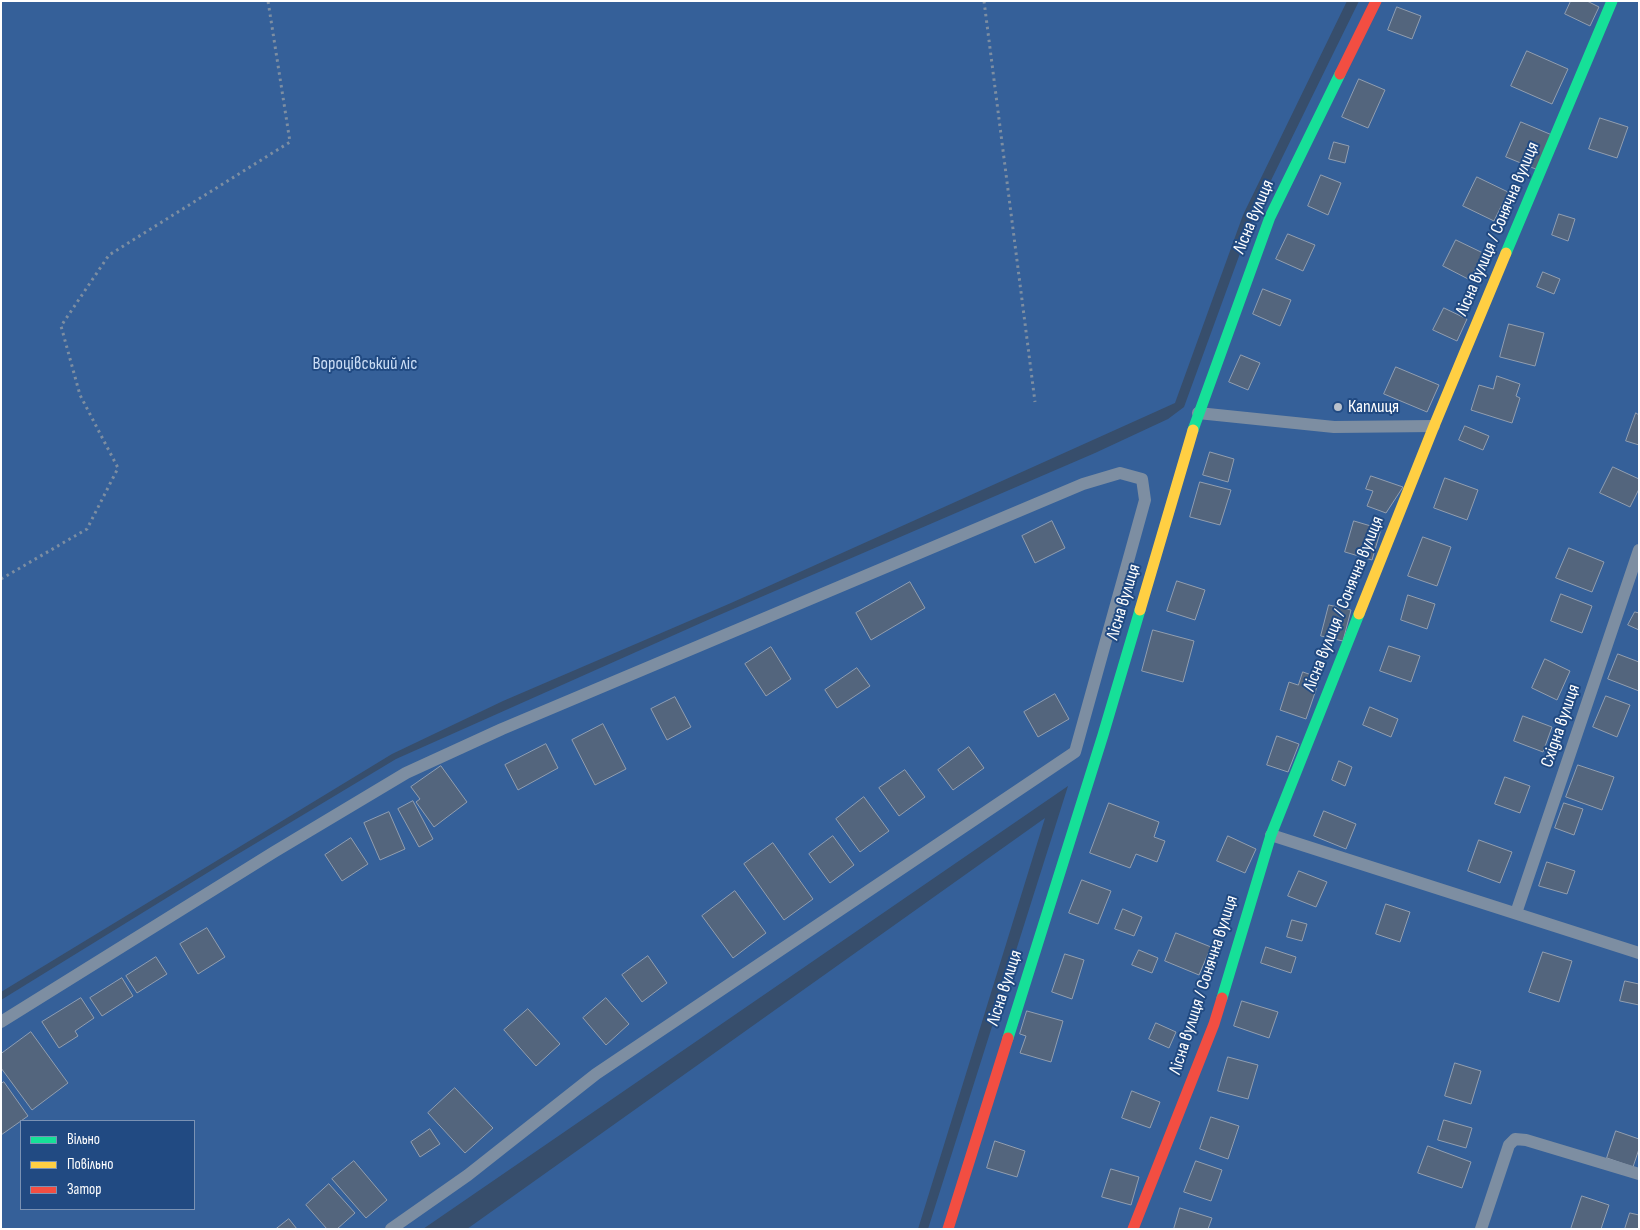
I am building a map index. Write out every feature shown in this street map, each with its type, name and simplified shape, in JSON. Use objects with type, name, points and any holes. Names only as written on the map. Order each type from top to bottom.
[{"type":"street","name":"Лісна вулиця","points":[[948,1229],[1103,735],[1198,413],[1270,217],[1376,1]]},
{"type":"street","name":"Лісна вулиця / Сонячна вулиця","points":[[1133,1229],[1214,1024],[1271,835],[1434,426],[1612,1]]},
{"type":"lane","points":[[1198,413],[1334,427],[1434,426]]},
{"type":"lane","points":[[1,1022],[274,852],[406,773],[502,729],[1083,484],[1120,474],[1142,479],[1145,500],[1075,752],[596,1074],[468,1175],[391,1229]]},
{"type":"lane","name":"Східна вулиця","points":[[1516,913],[1639,550]]},
{"type":"lane","points":[[1271,835],[1639,953]]},
{"type":"lane","points":[[1481,1229],[1509,1145],[1515,1139],[1526,1140],[1639,1174]]},
{"type":"path","points":[[1,579],[87,529],[118,468],[80,395],[61,326],[109,255],[290,142],[268,1]]},
{"type":"path","points":[[984,1],[1035,402]]},
{"type":"green space","name":"Вороцівський ліс","points":[[1,1],[1347,1],[1243,215],[1175,403],[731,603],[503,701],[392,754],[1,992]]},
{"type":"green space","points":[[1359,1],[1639,1],[1639,1229],[928,1229],[1068,786],[423,1229],[1,1229],[1,1000],[396,759],[710,619],[1095,453],[1168,419],[1184,407],[1254,215]]},
{"type":"green space","points":[[1045,818],[918,1229],[467,1229]]},
{"type":"building","points":[[1571,1],[1587,1],[1599,7],[1590,26],[1565,14]]},
{"type":"building","points":[[1397,7],[1421,16],[1412,39],[1388,30]]},
{"type":"building","points":[[1527,51],[1568,69],[1552,104],[1511,86]]},
{"type":"building","points":[[1359,79],[1385,90],[1368,128],[1342,117]]},
{"type":"building","points":[[1600,118],[1628,127],[1617,158],[1589,149]]},
{"type":"building","points":[[1521,122],[1552,135],[1538,170],[1506,157]]},
{"type":"building","points":[[1334,142],[1349,146],[1345,163],[1329,159]]},
{"type":"building","points":[[1321,175],[1341,183],[1328,215],[1308,206]]},
{"type":"building","points":[[1477,177],[1508,192],[1494,221],[1463,206]]},
{"type":"building","points":[[1559,214],[1575,219],[1568,241],[1552,235]]},
{"type":"building","points":[[1288,234],[1315,245],[1303,271],[1276,259]]},
{"type":"building","points":[[1456,240],[1483,253],[1470,280],[1443,266]]},
{"type":"building","points":[[1543,272],[1560,279],[1554,294],[1537,287]]},
{"type":"building","points":[[1263,289],[1291,300],[1280,326],[1253,314]]},
{"type":"building","points":[[1444,308],[1467,319],[1457,341],[1433,330]]},
{"type":"building","points":[[1509,324],[1544,333],[1535,366],[1500,357]]},
{"type":"building","points":[[1241,355],[1260,363],[1248,390],[1229,382]]},
{"type":"building","points":[[1396,367],[1439,385],[1427,412],[1384,394]]},
{"type":"building","points":[[1497,376],[1520,384],[1516,396],[1520,398],[1512,423],[1471,410],[1479,385],[1493,389]]},
{"type":"building","points":[[1636,413],[1639,415],[1639,445],[1626,441]]},
{"type":"building","points":[[1465,426],[1489,436],[1483,450],[1459,440]]},
{"type":"building","points":[[1210,452],[1234,459],[1228,482],[1203,475]]},
{"type":"building","points":[[1613,467],[1639,479],[1639,489],[1630,507],[1600,493]]},
{"type":"building","points":[[1371,476],[1403,487],[1386,513],[1367,506],[1373,491],[1366,489]]},
{"type":"building","points":[[1445,478],[1478,490],[1467,520],[1434,508]]},
{"type":"building","points":[[1200,482],[1231,490],[1220,525],[1190,517]]},
{"type":"building","points":[[1052,521],[1065,548],[1035,563],[1022,536]]},
{"type":"building","points":[[1354,521],[1381,529],[1372,560],[1345,552]]},
{"type":"building","points":[[1423,537],[1451,547],[1437,586],[1408,576]]},
{"type":"building","points":[[1569,548],[1604,562],[1592,592],[1556,578]]},
{"type":"building","points":[[1177,581],[1205,590],[1195,620],[1167,611]]},
{"type":"building","points":[[910,582],[925,608],[871,640],[856,613]]},
{"type":"building","points":[[1561,594],[1592,606],[1582,633],[1551,621]]},
{"type":"building","points":[[1408,595],[1435,604],[1427,629],[1401,620]]},
{"type":"building","points":[[1329,605],[1351,610],[1343,641],[1321,636]]},
{"type":"building","points":[[1635,612],[1639,613],[1639,630],[1628,625]]},
{"type":"building","points":[[1153,630],[1194,641],[1183,682],[1142,671]]},
{"type":"building","points":[[1389,646],[1420,656],[1411,682],[1380,671]]},
{"type":"building","points":[[771,647],[791,679],[766,696],[745,664]]},
{"type":"building","points":[[1618,654],[1639,662],[1639,691],[1608,679]]},
{"type":"building","points":[[1545,659],[1570,671],[1557,700],[1532,688]]},
{"type":"building","points":[[857,668],[870,686],[837,708],[825,690]]},
{"type":"building","points":[[1303,672],[1320,678],[1306,719],[1280,710],[1289,682],[1298,685]]},
{"type":"building","points":[[1055,694],[1069,719],[1038,737],[1024,712]]},
{"type":"building","points":[[1606,696],[1630,705],[1617,737],[1593,727]]},
{"type":"building","points":[[675,697],[691,727],[667,740],[651,709]]},
{"type":"building","points":[[1370,707],[1398,719],[1391,737],[1363,725]]},
{"type":"building","points":[[1523,716],[1552,727],[1543,752],[1514,741]]},
{"type":"building","points":[[603,724],[626,769],[595,785],[572,740]]},
{"type":"building","points":[[1277,736],[1299,744],[1288,772],[1267,765]]},
{"type":"building","points":[[546,744],[558,768],[518,790],[505,765]]},
{"type":"building","points":[[969,747],[984,768],[953,790],[938,770]]},
{"type":"building","points":[[1339,761],[1352,767],[1345,786],[1332,780]]},
{"type":"building","points":[[1578,765],[1614,777],[1602,810],[1566,797]]},
{"type":"building","points":[[441,766],[467,802],[434,827],[416,802],[420,799],[411,787]]},
{"type":"building","points":[[905,770],[925,797],[899,816],[879,788]]},
{"type":"building","points":[[1505,777],[1530,786],[1520,813],[1495,804]]},
{"type":"building","points":[[864,797],[889,831],[860,852],[836,819]]},
{"type":"building","points":[[413,801],[433,839],[419,847],[398,809]]},
{"type":"building","points":[[1109,803],[1159,822],[1154,837],[1165,841],[1157,862],[1136,854],[1130,868],[1090,853]]},
{"type":"building","points":[[1564,803],[1583,809],[1574,835],[1555,828]]},
{"type":"building","points":[[1324,811],[1356,824],[1346,849],[1314,836]]},
{"type":"building","points":[[389,812],[405,849],[380,860],[364,823]]},
{"type":"building","points":[[833,836],[854,865],[830,883],[809,854]]},
{"type":"building","points":[[1228,836],[1256,849],[1245,873],[1217,861]]},
{"type":"building","points":[[351,838],[368,864],[342,881],[325,855]]},
{"type":"building","points":[[1479,840],[1512,852],[1500,883],[1468,871]]},
{"type":"building","points":[[773,843],[813,899],[784,920],[744,864]]},
{"type":"building","points":[[1547,862],[1575,871],[1567,894],[1539,886]]},
{"type":"building","points":[[1299,871],[1327,882],[1316,907],[1288,896]]},
{"type":"building","points":[[1082,880],[1111,891],[1098,924],[1069,913]]},
{"type":"building","points":[[735,891],[766,933],[733,958],[702,916]]},
{"type":"building","points":[[1386,904],[1410,912],[1400,942],[1376,934]]},
{"type":"building","points":[[1123,909],[1142,917],[1134,936],[1115,929]]},
{"type":"building","points":[[1292,920],[1307,924],[1302,941],[1287,937]]},
{"type":"building","points":[[207,928],[225,957],[198,974],[180,944]]},
{"type":"building","points":[[1176,933],[1211,947],[1199,975],[1165,961]]},
{"type":"building","points":[[1266,947],[1296,957],[1291,973],[1261,963]]},
{"type":"building","points":[[1139,950],[1158,958],[1152,973],[1132,965]]},
{"type":"building","points":[[1543,952],[1572,961],[1559,1002],[1529,992]]},
{"type":"building","points":[[1065,954],[1084,960],[1072,999],[1052,992]]},
{"type":"building","points":[[648,956],[667,983],[642,1002],[622,975]]},
{"type":"building","points":[[156,957],[167,974],[137,993],[126,976]]},
{"type":"building","points":[[122,978],[133,996],[102,1016],[90,998]]},
{"type":"building","points":[[1625,981],[1639,984],[1639,1005],[1620,1001]]},
{"type":"building","points":[[81,998],[94,1018],[75,1031],[78,1036],[59,1048],[42,1022]]},
{"type":"building","points":[[606,998],[629,1024],[606,1045],[583,1018]]},
{"type":"building","points":[[1242,1001],[1278,1012],[1269,1038],[1234,1026]]},
{"type":"building","points":[[528,1009],[560,1044],[536,1066],[504,1030]]},
{"type":"building","points":[[1027,1011],[1063,1021],[1051,1062],[1020,1053],[1026,1036],[1020,1034]]},
{"type":"building","points":[[1156,1023],[1176,1032],[1169,1048],[1149,1039]]},
{"type":"building","points":[[31,1032],[68,1083],[32,1110],[1,1068],[1,1054]]},
{"type":"building","points":[[1228,1057],[1258,1065],[1248,1099],[1218,1091]]},
{"type":"building","points":[[1455,1063],[1481,1071],[1471,1104],[1445,1096]]},
{"type":"building","points":[[4,1082],[28,1116],[1,1135],[1,1084]]},
{"type":"building","points":[[455,1088],[493,1128],[465,1153],[428,1113]]},
{"type":"building","points":[[1132,1091],[1160,1102],[1150,1128],[1122,1118]]},
{"type":"building","points":[[1211,1117],[1239,1126],[1228,1159],[1200,1149]]},
{"type":"building","points":[[1444,1120],[1472,1128],[1466,1148],[1438,1140]]},
{"type":"building","points":[[430,1129],[440,1144],[420,1157],[411,1142]]},
{"type":"building","points":[[1616,1131],[1639,1139],[1639,1149],[1633,1167],[1607,1158]]},
{"type":"building","points":[[995,1141],[1025,1151],[1017,1177],[987,1168]]},
{"type":"building","points":[[1428,1146],[1471,1162],[1462,1188],[1418,1173]]},
{"type":"building","points":[[354,1161],[387,1200],[366,1218],[332,1179]]},
{"type":"building","points":[[1196,1161],[1222,1170],[1211,1201],[1184,1192]]},
{"type":"building","points":[[1111,1169],[1139,1177],[1131,1205],[1102,1197]]},
{"type":"building","points":[[329,1184],[355,1213],[337,1229],[327,1229],[306,1205]]},
{"type":"building","points":[[1582,1196],[1609,1205],[1601,1229],[1571,1229]]},
{"type":"building","points":[[1180,1208],[1212,1218],[1208,1229],[1174,1229]]},
{"type":"building","points":[[1630,1213],[1639,1215],[1639,1229],[1625,1229]]},
{"type":"building","points":[[289,1219],[297,1229],[276,1229]]},
{"type":"traffic: fast","points":[[1506,253],[1612,1]]},
{"type":"traffic: fast","points":[[1193,430],[1270,217],[1340,74]]},
{"type":"traffic: fast","points":[[1008,1038],[1140,610]]},
{"type":"traffic: fast","points":[[1222,998],[1271,835],[1359,614]]},
{"type":"traffic: slow","points":[[1359,614],[1506,253]]},
{"type":"traffic: slow","points":[[1140,610],[1193,430]]},
{"type":"traffic: jam","points":[[1340,74],[1376,1]]},
{"type":"traffic: jam","points":[[1133,1229],[1214,1024],[1222,998]]},
{"type":"traffic: jam","points":[[948,1229],[1008,1038]]},
{"type":"place","name":"Каплиця","points":[[1338,407]]}]
